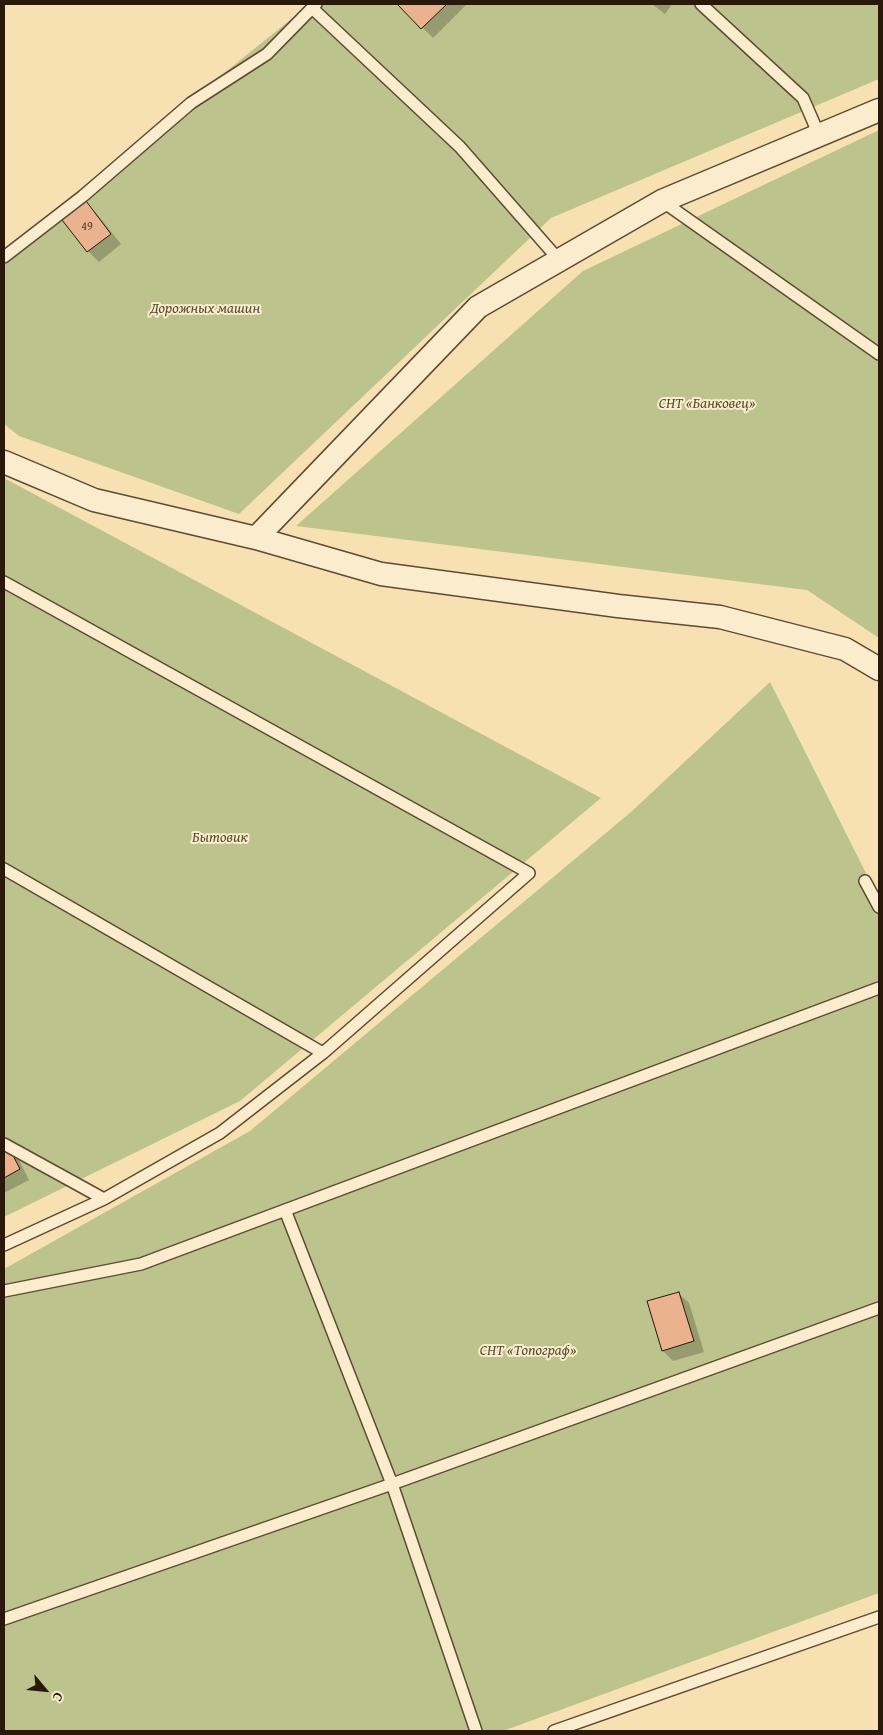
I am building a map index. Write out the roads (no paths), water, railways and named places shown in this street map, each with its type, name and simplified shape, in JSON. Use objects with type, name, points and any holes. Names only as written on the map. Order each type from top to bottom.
[{"type":"street","points":[[256,538],[478,307],[662,201],[879,110]]},
{"type":"street","points":[[4,462],[94,500],[256,538],[381,574],[720,618],[845,649],[879,669]]},
{"type":"lane","points":[[701,4],[803,98],[819,135]]},
{"type":"lane","points":[[4,257],[83,196],[191,103],[267,54],[314,6],[460,146],[559,260]]},
{"type":"lane","points":[[662,201],[879,354]]},
{"type":"lane","points":[[4,582],[529,873],[323,1052],[220,1133],[104,1199],[4,1246]]},
{"type":"lane","points":[[4,869],[323,1052]]},
{"type":"lane","points":[[865,880],[879,907]]},
{"type":"lane","points":[[4,1291],[142,1264],[879,988]]},
{"type":"lane","points":[[4,1144],[104,1199]]},
{"type":"lane","points":[[285,1210],[392,1484],[476,1731]]},
{"type":"lane","points":[[4,1619],[392,1484],[879,1308]]},
{"type":"lane","points":[[554,1731],[879,1617]]},
{"type":"park label","name":"Дорожных машин","points":[[205,309]]},
{"type":"park label","name":"СНТ «Банковец»","points":[[707,404]]},
{"type":"park label","name":"Бытовик","points":[[220,838]]},
{"type":"park label","name":"СНТ «Топограф»","points":[[528,1351]]}]
